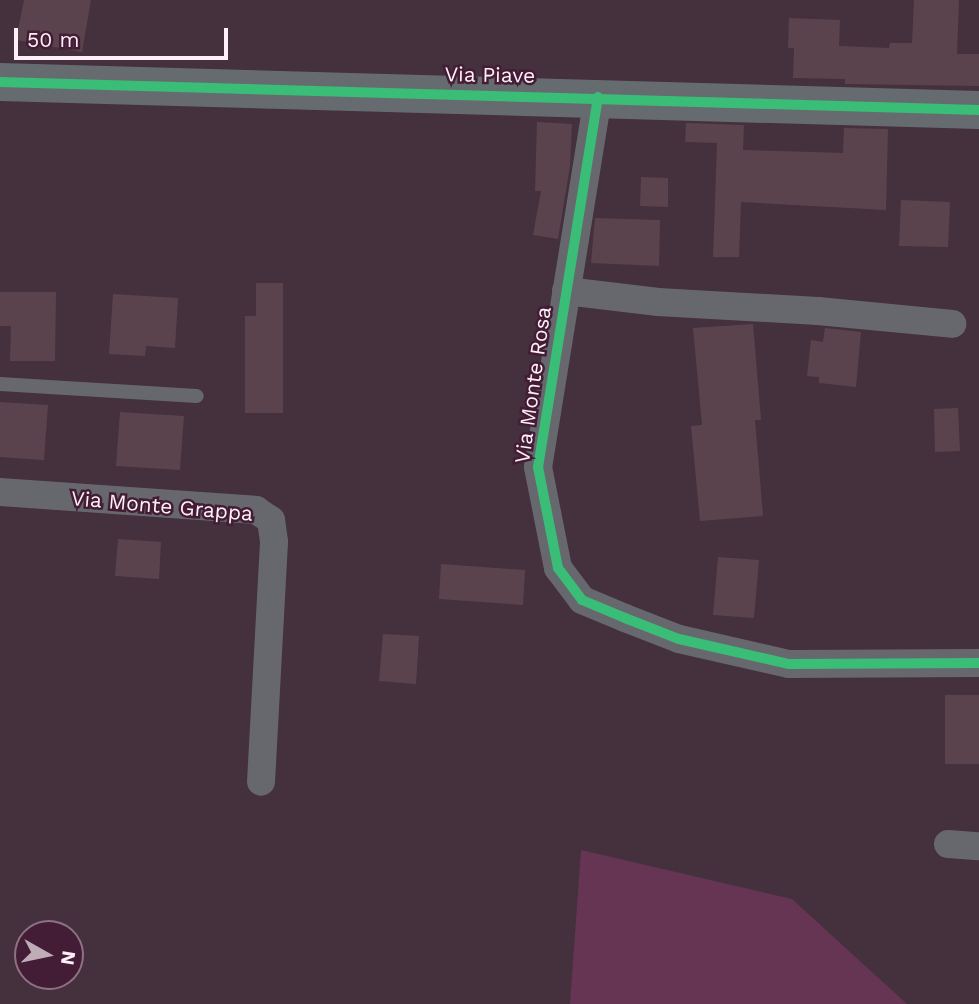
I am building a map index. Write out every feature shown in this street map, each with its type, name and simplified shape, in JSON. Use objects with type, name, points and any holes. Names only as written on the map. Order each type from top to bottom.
[{"type":"street","name":"Via Piave","points":[[0,82],[598,97],[979,110]]},
{"type":"street","name":"Via Monte Rosa","points":[[598,97],[538,467],[558,568],[582,600],[679,639],[789,664],[979,663]]},
{"type":"street","points":[[566,291],[658,302],[818,311],[952,324]]},
{"type":"street","name":"Via Monte Grappa","points":[[0,492],[256,510],[271,520],[274,542],[261,782]]},
{"type":"street","points":[[948,844],[979,846]]},
{"type":"lane","points":[[0,384],[197,396]]},
{"type":"shaded area","points":[[581,850],[792,899],[907,1004],[570,1004]]},
{"type":"building","points":[[24,0],[91,0],[82,52],[16,40]]},
{"type":"building","points":[[914,0],[959,0],[957,54],[979,54],[979,86],[845,84],[845,79],[793,78],[794,48],[788,48],[789,18],[840,20],[839,46],[889,48],[890,43],[912,43]]},
{"type":"building","points":[[537,122],[572,124],[570,166],[558,239],[533,235],[541,191],[535,191]]},
{"type":"building","points":[[686,123],[744,125],[743,150],[843,153],[844,128],[888,129],[886,210],[741,202],[739,257],[713,257],[717,143],[685,142]]},
{"type":"building","points":[[641,177],[668,178],[668,207],[640,206]]},
{"type":"building","points":[[901,200],[950,202],[948,247],[899,246]]},
{"type":"building","points":[[595,218],[660,220],[659,266],[591,263]]},
{"type":"building","points":[[256,283],[283,283],[283,413],[245,413],[245,316],[256,316]]},
{"type":"building","points":[[0,292],[56,292],[55,361],[10,361],[11,326],[0,326]]},
{"type":"building","points":[[113,294],[178,298],[175,348],[146,346],[145,356],[109,354]]},
{"type":"building","points":[[753,324],[761,420],[755,420],[763,516],[700,521],[691,426],[702,425],[693,328]]},
{"type":"building","points":[[825,328],[861,332],[856,387],[819,383],[819,377],[807,376],[811,340],[823,342]]},
{"type":"building","points":[[0,402],[48,405],[44,460],[0,457]]},
{"type":"building","points":[[958,408],[960,451],[935,452],[934,409]]},
{"type":"building","points":[[120,412],[184,416],[180,470],[116,466]]},
{"type":"building","points":[[118,539],[161,542],[159,579],[115,576]]},
{"type":"building","points":[[718,557],[759,560],[754,618],[713,615]]},
{"type":"building","points":[[441,564],[525,570],[523,605],[439,599]]},
{"type":"building","points":[[383,634],[419,636],[416,684],[379,681]]},
{"type":"building","points":[[945,695],[979,695],[979,764],[945,764]]},
{"type":"cycle path","points":[[0,82],[979,110]]},
{"type":"cycle path","points":[[598,97],[538,467],[558,568],[582,600],[625,618],[679,639],[789,664],[979,663]]}]
